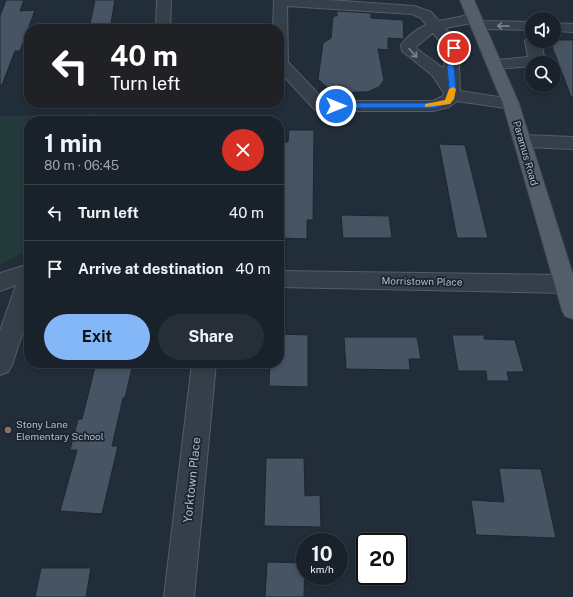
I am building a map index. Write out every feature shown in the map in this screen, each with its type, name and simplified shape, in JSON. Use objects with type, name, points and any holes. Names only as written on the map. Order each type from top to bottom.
[{"type":"main road","name":"Paramus Road","points":[[467,0],[512,104],[524,141],[564,284],[573,310]]},
{"type":"street","points":[[163,24],[164,0]]},
{"type":"street","points":[[280,24],[280,2],[414,10],[426,15],[441,26],[454,48],[455,54],[451,66],[452,94],[447,102],[434,106],[322,106],[317,103],[284,67]]},
{"type":"street","points":[[452,94],[444,79],[438,72],[410,51],[409,45],[428,30],[441,26],[476,21],[525,32]]},
{"type":"street","points":[[561,27],[573,28]]},
{"type":"street","points":[[495,64],[537,61],[535,48]]},
{"type":"street","points":[[452,94],[512,104]]},
{"type":"street","points":[[524,141],[573,143]]},
{"type":"street","points":[[0,282],[24,274]]},
{"type":"street","name":"Morristown Place","points":[[284,279],[564,284]]},
{"type":"street","points":[[0,365],[24,295]]},
{"type":"street","name":"Yorktown Place","points":[[179,597],[203,368]]},
{"type":"green space","points":[[98,114],[97,116],[24,116],[24,252],[0,265],[0,116]]},
{"type":"building","points":[[6,0],[24,0],[20,11],[35,10],[30,24],[24,24],[24,40],[20,51],[15,51],[2,85],[0,85],[0,16]]},
{"type":"building","points":[[95,0],[115,0],[111,24],[90,24]]},
{"type":"building","points":[[337,11],[371,13],[371,18],[403,20],[404,39],[388,38],[388,50],[378,49],[384,80],[379,87],[367,92],[354,92],[338,98],[318,79],[323,43],[331,38],[333,16],[337,16]]},
{"type":"building","points":[[561,40],[573,40],[573,96],[571,97],[561,70],[561,56],[556,56],[553,48],[561,48]]},
{"type":"building","points":[[289,130],[314,130],[313,220],[307,220],[307,239],[284,238],[284,142],[288,142]]},
{"type":"building","points":[[439,144],[465,145],[488,238],[457,238]]},
{"type":"building","points":[[341,215],[389,216],[392,238],[343,238]]},
{"type":"building","points":[[284,334],[308,335],[308,387],[269,386],[270,368],[284,368]]},
{"type":"building","points":[[452,335],[484,335],[484,339],[515,340],[524,372],[507,372],[509,381],[487,381],[486,371],[458,371]]},
{"type":"building","points":[[344,337],[417,337],[421,359],[409,359],[410,370],[346,369]]},
{"type":"building","points":[[95,368],[132,368],[112,446],[118,446],[102,514],[60,511],[77,450],[70,450],[78,419],[82,419]]},
{"type":"building","points":[[266,458],[304,458],[305,496],[320,495],[321,527],[264,526]]},
{"type":"building","points":[[499,468],[541,469],[556,538],[476,535],[471,500],[504,502]]},
{"type":"building","points":[[267,562],[296,563],[296,585],[304,585],[304,597],[265,597]]},
{"type":"building","points":[[41,568],[91,568],[86,597],[35,597]]},
{"type":"slow traffic","points":[[428,106],[434,106],[447,102],[452,95],[453,89]]},
{"type":"place","name":"Stony Lane Elementary School","points":[[8,430]]},
{"type":"route","points":[[336,106],[434,106],[447,102],[452,95],[453,88],[451,66],[455,54],[454,48]]}]
